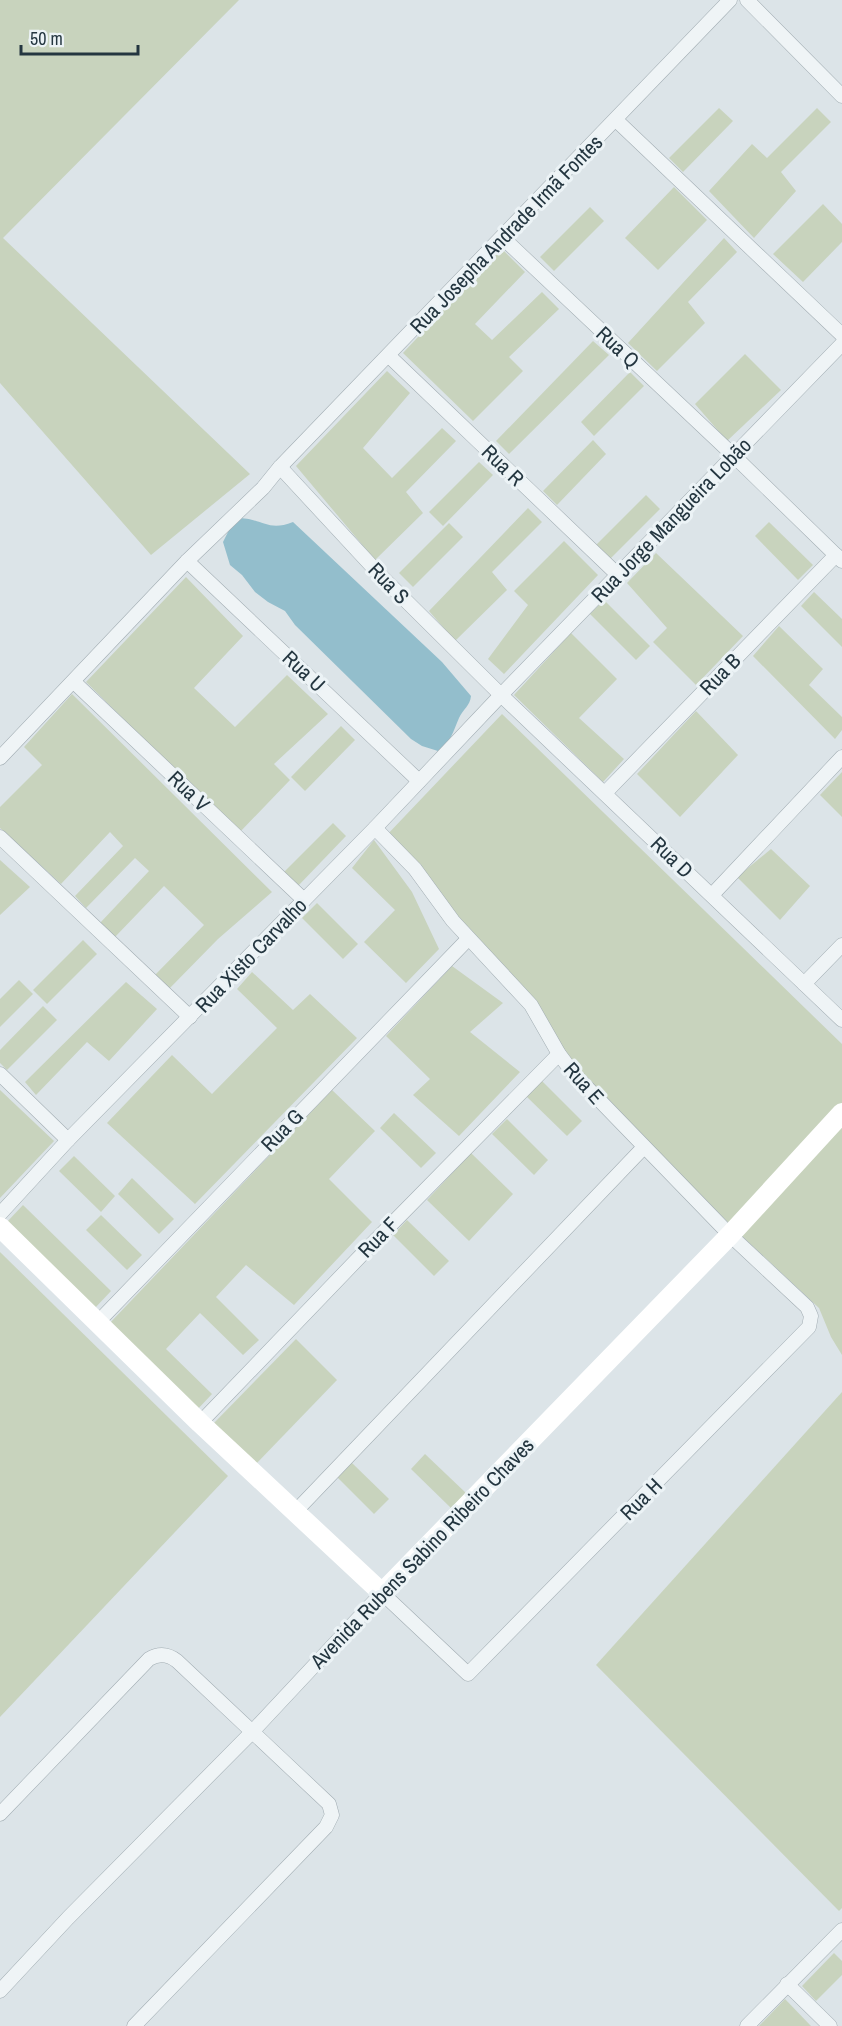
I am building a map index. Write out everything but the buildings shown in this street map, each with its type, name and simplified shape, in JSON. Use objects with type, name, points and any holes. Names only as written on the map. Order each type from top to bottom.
[{"type":"street","name":"Rua Josepha Andrade Irmã Fontes","points":[[0,758],[192,556],[263,488],[280,467],[730,0]]},
{"type":"street","points":[[747,0],[842,96]]},
{"type":"street","points":[[616,120],[842,335]]},
{"type":"street","name":"Rua Q","points":[[503,238],[839,558]]},
{"type":"street","name":"Rua Jorge Mangueira Lobão","points":[[501,695],[842,344]]},
{"type":"street","name":"Rua R","points":[[389,356],[618,575]]},
{"type":"street","name":"Rua S","points":[[280,467],[381,576],[501,695]]},
{"type":"street","name":"Rua U","points":[[192,556],[420,781]]},
{"type":"street","name":"Rua B","points":[[605,793],[839,558]]},
{"type":"street","name":"Rua V","points":[[74,682],[304,900]]},
{"type":"street","name":"Rua Xisto Carvalho","points":[[0,1214],[68,1140],[375,828],[501,695]]},
{"type":"street","name":"Rua D","points":[[501,695],[842,1020]]},
{"type":"street","points":[[712,895],[842,757]]},
{"type":"street","name":"Rua E","points":[[375,828],[415,869],[468,939],[531,1005],[559,1054],[574,1074],[730,1235],[807,1307],[811,1322]]},
{"type":"street","points":[[0,837],[190,1017]]},
{"type":"street","name":"Rua G","points":[[98,1322],[468,939]]},
{"type":"street","points":[[804,984],[842,945]]},
{"type":"street","name":"Rua F","points":[[200,1423],[559,1054]]},
{"type":"street","points":[[0,1074],[68,1140]]},
{"type":"street","name":"Avenida Rubens Sabino Ribeiro Chaves","points":[[0,1991],[730,1235],[842,1113]]},
{"type":"street","points":[[296,1512],[644,1147]]},
{"type":"street","points":[[0,1227],[200,1423],[382,1593]]},
{"type":"street","name":"Rua H","points":[[382,1593],[468,1674],[804,1335],[811,1322]]},
{"type":"street","points":[[0,1814],[149,1659],[165,1654],[173,1658],[253,1731],[329,1804],[332,1815],[326,1827],[134,2026]]},
{"type":"street","points":[[747,2026],[842,1930]]},
{"type":"street","points":[[787,1984],[830,2026]]},
{"type":"green space","points":[[0,0],[239,0],[3,238],[250,474],[151,555],[0,383]]},
{"type":"green space","points":[[719,108],[733,121],[683,172],[669,158]]},
{"type":"green space","points":[[817,108],[831,122],[781,172],[796,191],[754,238],[709,191],[752,144],[767,158]]},
{"type":"green space","points":[[674,187],[707,220],[658,270],[625,238]]},
{"type":"green space","points":[[823,204],[842,224],[842,242],[803,282],[773,254]]},
{"type":"green space","points":[[590,207],[604,221],[554,271],[540,257]]},
{"type":"green space","points":[[724,238],[737,252],[688,302],[705,323],[657,371],[628,343]]},
{"type":"green space","points":[[501,248],[525,272],[475,324],[492,340],[542,292],[559,309],[509,357],[523,371],[473,421],[403,353]]},
{"type":"green space","points":[[593,341],[609,355],[509,454],[496,441]]},
{"type":"green space","points":[[745,354],[781,390],[727,441],[695,404]]},
{"type":"green space","points":[[387,371],[410,393],[363,448],[392,478],[442,428],[456,441],[406,492],[423,513],[375,560],[296,466]]},
{"type":"green space","points":[[630,372],[644,386],[594,436],[581,422]]},
{"type":"green space","points":[[593,440],[606,454],[557,505],[543,491]]},
{"type":"green space","points":[[479,462],[493,475],[443,526],[429,512]]},
{"type":"green space","points":[[646,495],[660,509],[610,559],[596,545]]},
{"type":"green space","points":[[528,508],[542,522],[492,572],[507,590],[455,641],[429,611]]},
{"type":"green space","points":[[769,522],[813,565],[798,580],[755,536]]},
{"type":"green space","points":[[449,523],[463,537],[413,587],[399,573]]},
{"type":"green space","points":[[564,541],[598,575],[504,674],[488,659],[528,605],[514,591]]},
{"type":"green space","points":[[656,553],[743,636],[696,685],[653,642],[667,628],[627,583]]},
{"type":"green space","points":[[186,577],[243,636],[194,688],[235,727],[287,675],[328,714],[274,764],[290,780],[239,833],[86,682]]},
{"type":"green space","points":[[814,592],[842,619],[842,647],[801,606]]},
{"type":"green space","points":[[604,600],[650,646],[636,660],[590,614]]},
{"type":"green space","points":[[779,626],[823,669],[809,685],[842,717],[842,730],[835,739],[753,656]]},
{"type":"green space","points":[[571,633],[617,679],[579,718],[624,759],[603,782],[514,695]]},
{"type":"green space","points":[[72,694],[272,892],[218,939],[168,990],[154,976],[204,925],[164,886],[115,937],[100,923],[149,871],[135,858],[86,908],[75,896],[123,846],[110,832],[61,884],[0,828],[0,807],[42,765],[24,747]]},
{"type":"green space","points":[[696,711],[738,755],[680,817],[637,774]]},
{"type":"green space","points":[[502,714],[842,1044],[842,1355],[831,1337],[819,1308],[745,1239],[569,1065],[531,1005],[385,837]]},
{"type":"green space","points":[[341,726],[355,740],[305,791],[291,777]]},
{"type":"green space","points":[[842,772],[842,817],[820,795]]},
{"type":"green space","points":[[333,823],[346,836],[297,887],[283,873]]},
{"type":"green space","points":[[374,840],[412,892],[439,949],[406,983],[364,942],[395,910],[352,868]]},
{"type":"green space","points":[[771,849],[810,886],[780,920],[737,877]]},
{"type":"green space","points":[[0,860],[30,887],[0,915]]},
{"type":"green space","points":[[317,903],[358,944],[343,959],[302,918]]},
{"type":"green space","points":[[83,940],[97,954],[47,1004],[33,990]]},
{"type":"green space","points":[[452,966],[503,1003],[470,1032],[520,1072],[459,1136],[413,1095],[430,1079],[386,1036]]},
{"type":"green space","points":[[252,972],[293,1010],[310,994],[357,1038],[195,1204],[107,1123],[172,1055],[212,1094],[277,1028],[237,989]]},
{"type":"green space","points":[[19,980],[33,994],[0,1027],[0,999]]},
{"type":"green space","points":[[126,982],[157,1009],[109,1061],[87,1042],[36,1095],[25,1082]]},
{"type":"green space","points":[[43,1006],[57,1020],[7,1070],[0,1063],[0,1050]]},
{"type":"green space","points":[[541,1080],[582,1121],[567,1136],[526,1096]]},
{"type":"green space","points":[[0,1090],[54,1141],[0,1198]]},
{"type":"green space","points":[[332,1090],[375,1131],[329,1179],[372,1222],[294,1305],[246,1265],[216,1297],[259,1340],[243,1355],[200,1313],[166,1349],[212,1394],[196,1411],[108,1325]]},
{"type":"green space","points":[[394,1113],[436,1153],[421,1168],[380,1128]]},
{"type":"green space","points":[[507,1119],[548,1160],[534,1175],[492,1134]]},
{"type":"green space","points":[[471,1153],[513,1194],[469,1241],[427,1200]]},
{"type":"green space","points":[[74,1156],[115,1196],[101,1212],[59,1171]]},
{"type":"green space","points":[[132,1178],[174,1219],[159,1234],[118,1194]]},
{"type":"green space","points":[[23,1205],[111,1291],[95,1308],[7,1222]]},
{"type":"green space","points":[[101,1215],[142,1255],[127,1270],[86,1230]]},
{"type":"green space","points":[[407,1220],[449,1261],[434,1276],[393,1235]]},
{"type":"green space","points":[[0,1252],[228,1476],[0,1717]]},
{"type":"green space","points":[[296,1339],[337,1380],[255,1465],[214,1423]]},
{"type":"green space","points":[[842,1392],[842,1908],[839,1911],[596,1665]]},
{"type":"green space","points":[[425,1454],[467,1494],[452,1509],[411,1469]]},
{"type":"green space","points":[[352,1463],[389,1499],[374,1514],[337,1477]]},
{"type":"green space","points":[[834,1953],[842,1961],[842,1975],[816,2001],[802,1986]]},
{"type":"green space","points":[[785,1999],[811,2026],[759,2026]]},
{"type":"water","points":[[240,518],[277,526],[293,522],[442,662],[471,696],[451,736],[442,748],[438,751],[422,746],[411,739],[295,625],[285,611],[255,592],[242,575],[230,565],[223,542],[231,526]]}]
